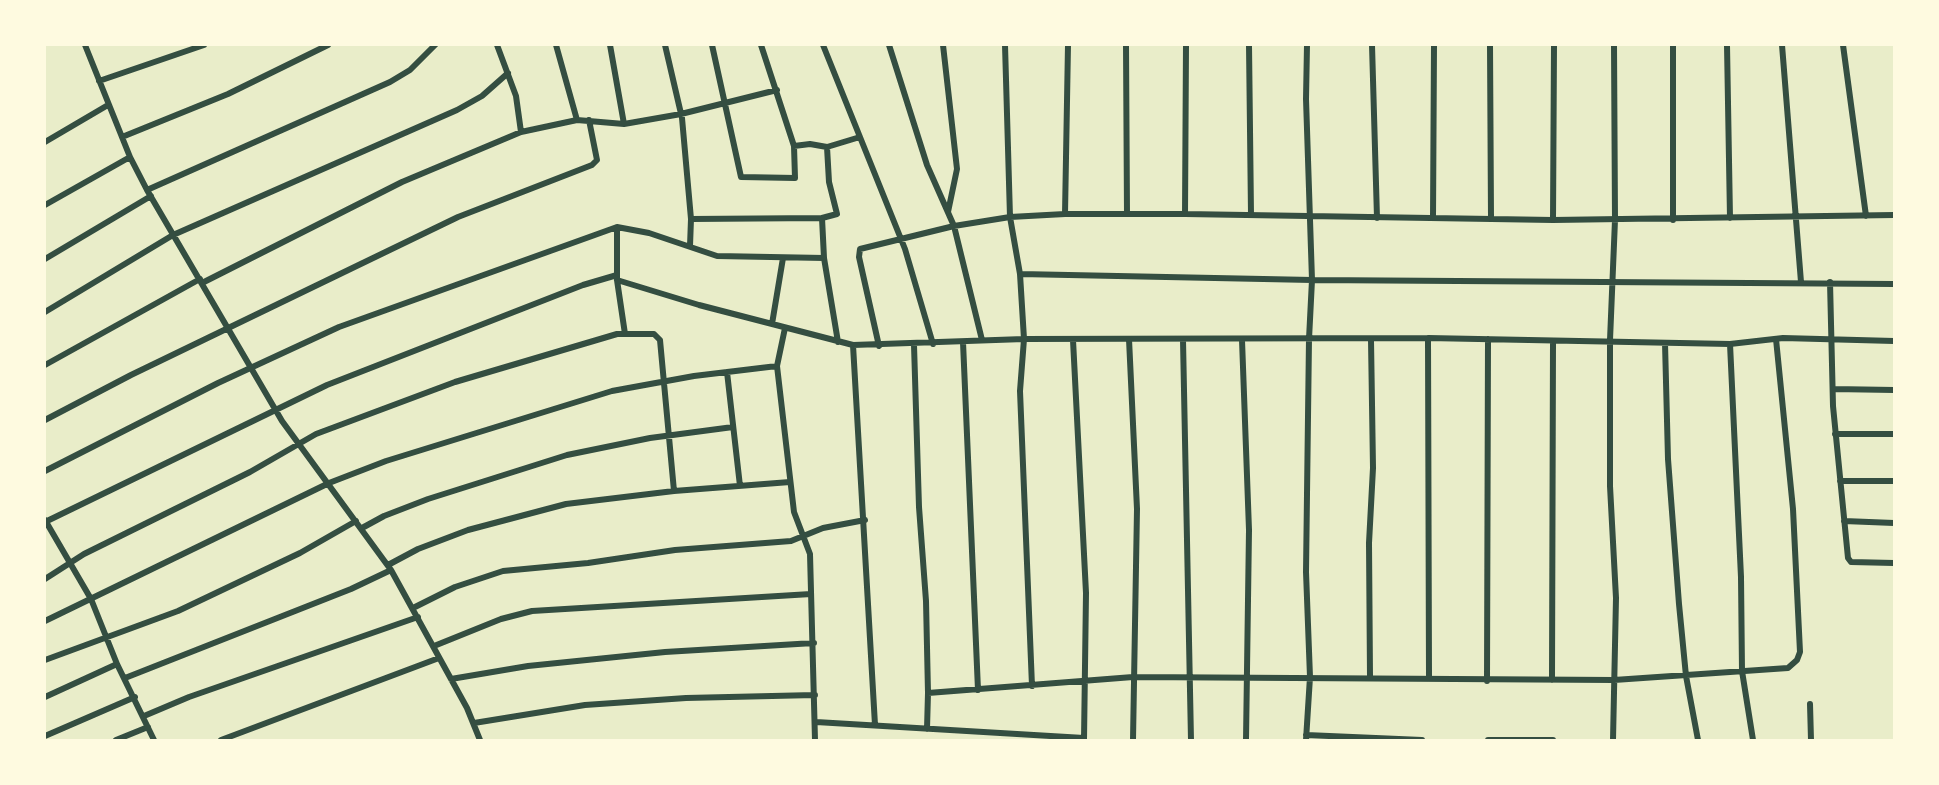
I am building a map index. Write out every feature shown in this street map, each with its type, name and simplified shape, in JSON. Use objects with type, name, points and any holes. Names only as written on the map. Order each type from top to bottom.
[{"type":"street","points":[[85,45],[130,158],[149,193],[275,408],[389,568],[434,646],[474,723],[480,740]]},
{"type":"street","points":[[99,81],[204,45]]},
{"type":"street","points":[[122,137],[228,94],[328,45]]},
{"type":"street","points":[[45,259],[149,193],[390,82],[410,70],[435,45]]},
{"type":"street","points":[[496,45],[516,96],[521,132]]},
{"type":"street","points":[[556,45],[577,120]]},
{"type":"street","points":[[610,45],[624,124]]},
{"type":"street","points":[[665,45],[681,114],[691,219],[690,246]]},
{"type":"street","points":[[712,45],[741,177],[795,178],[794,146],[761,45]]},
{"type":"street","points":[[823,45],[900,240],[933,344]]},
{"type":"street","points":[[889,45],[927,165],[954,226],[982,340]]},
{"type":"street","points":[[943,45],[957,169],[948,212]]},
{"type":"street","points":[[1005,45],[1010,216],[1020,274],[1024,339],[1020,391],[1032,686]]},
{"type":"street","points":[[1065,213],[1068,45]]},
{"type":"street","points":[[1126,45],[1127,214]]},
{"type":"street","points":[[1185,214],[1186,45]]},
{"type":"street","points":[[1249,45],[1251,214]]},
{"type":"street","points":[[1307,45],[1306,99],[1312,280],[1306,572],[1310,677],[1306,738],[1422,740]]},
{"type":"street","points":[[1372,45],[1377,218]]},
{"type":"street","points":[[1433,218],[1434,45]]},
{"type":"street","points":[[1490,45],[1491,218]]},
{"type":"street","points":[[1552,220],[1554,45]]},
{"type":"street","points":[[1613,740],[1616,598],[1610,486],[1610,340],[1615,220],[1614,45]]},
{"type":"street","points":[[1673,45],[1673,219]]},
{"type":"street","points":[[1727,45],[1730,218]]},
{"type":"street","points":[[1782,45],[1801,282]]},
{"type":"street","points":[[1843,45],[1866,216]]},
{"type":"street","points":[[45,312],[173,235],[457,110],[482,96],[508,73]]},
{"type":"street","points":[[45,365],[201,281],[402,182],[521,132],[577,120],[624,124],[681,114],[777,90]]},
{"type":"street","points":[[45,142],[108,105]]},
{"type":"street","points":[[45,420],[228,327],[458,217],[592,165],[597,160],[589,120]]},
{"type":"street","points":[[794,146],[810,144],[827,147],[860,138]]},
{"type":"street","points":[[691,219],[822,218],[837,214],[829,182],[827,147]]},
{"type":"street","points":[[45,205],[130,158]]},
{"type":"street","points":[[879,346],[859,253],[864,248],[954,226],[1010,216],[1065,213],[1251,214],[1310,217],[1615,220],[1894,215]]},
{"type":"street","points":[[822,218],[824,258],[838,342]]},
{"type":"street","points":[[45,471],[252,367],[361,319],[616,227],[690,246],[717,256],[824,258]]},
{"type":"street","points":[[616,227],[617,278],[625,334]]},
{"type":"street","points":[[772,324],[783,258]]},
{"type":"street","points":[[1020,274],[1312,280],[1613,280],[1894,284]]},
{"type":"street","points":[[154,740],[117,664],[91,599],[45,521],[275,408],[402,355],[583,285],[617,278],[785,328],[853,345],[914,345],[1024,339],[1371,340],[1428,338],[1730,344],[1776,339],[1894,341]]},
{"type":"street","points":[[1830,282],[1830,339],[1835,434],[1849,561],[1894,563]]},
{"type":"street","points":[[785,328],[777,366],[795,515],[810,554],[815,740]]},
{"type":"street","points":[[45,579],[70,563],[250,472],[316,434],[455,382],[595,339],[625,334],[654,334],[659,337],[674,491]]},
{"type":"street","points":[[1428,338],[1429,678]]},
{"type":"street","points":[[1129,339],[1137,509],[1133,740]]},
{"type":"street","points":[[1487,681],[1488,339]]},
{"type":"street","points":[[928,693],[1133,677],[1614,680],[1788,668],[1797,660],[1800,652],[1793,510],[1776,339]]},
{"type":"street","points":[[816,722],[1084,739],[1086,593],[1073,340]]},
{"type":"street","points":[[1183,340],[1191,740]]},
{"type":"street","points":[[1242,340],[1249,530],[1246,740]]},
{"type":"street","points":[[1370,677],[1369,543],[1373,468],[1371,340]]},
{"type":"street","points":[[1552,680],[1553,341]]},
{"type":"street","points":[[963,342],[978,690]]},
{"type":"street","points":[[1665,343],[1669,476],[1686,676],[1698,740]]},
{"type":"street","points":[[1730,344],[1741,578],[1742,671],[1753,740]]},
{"type":"street","points":[[853,345],[865,520],[875,725]]},
{"type":"street","points":[[914,345],[926,601],[927,729]]},
{"type":"street","points":[[45,621],[329,483],[386,461],[538,416],[591,397],[664,381],[777,366]]},
{"type":"street","points":[[727,372],[740,486]]},
{"type":"street","points":[[1833,389],[1894,390]]},
{"type":"street","points":[[362,528],[410,506],[536,464],[598,448],[669,435],[733,427]]},
{"type":"street","points":[[1835,434],[1894,434]]},
{"type":"street","points":[[1840,481],[1894,481]]},
{"type":"street","points":[[125,678],[351,589],[418,549],[483,525],[566,504],[674,491],[790,482]]},
{"type":"street","points":[[45,660],[178,611],[300,554],[357,520]]},
{"type":"street","points":[[413,608],[455,587],[503,571],[805,537],[823,528],[865,520]]},
{"type":"street","points":[[1844,521],[1894,523]]},
{"type":"street","points":[[434,646],[501,619],[532,611],[811,594]]},
{"type":"street","points":[[144,716],[189,697],[418,617]]},
{"type":"street","points":[[451,679],[544,664],[732,646],[814,643]]},
{"type":"street","points":[[221,740],[439,658]]},
{"type":"street","points":[[45,697],[117,664]]},
{"type":"street","points":[[474,723],[585,705],[686,698],[815,695]]},
{"type":"street","points":[[45,736],[135,697]]},
{"type":"street","points":[[1810,704],[1812,740]]},
{"type":"street","points":[[116,740],[148,726]]},
{"type":"street","points":[[1488,740],[1553,740]]}]
